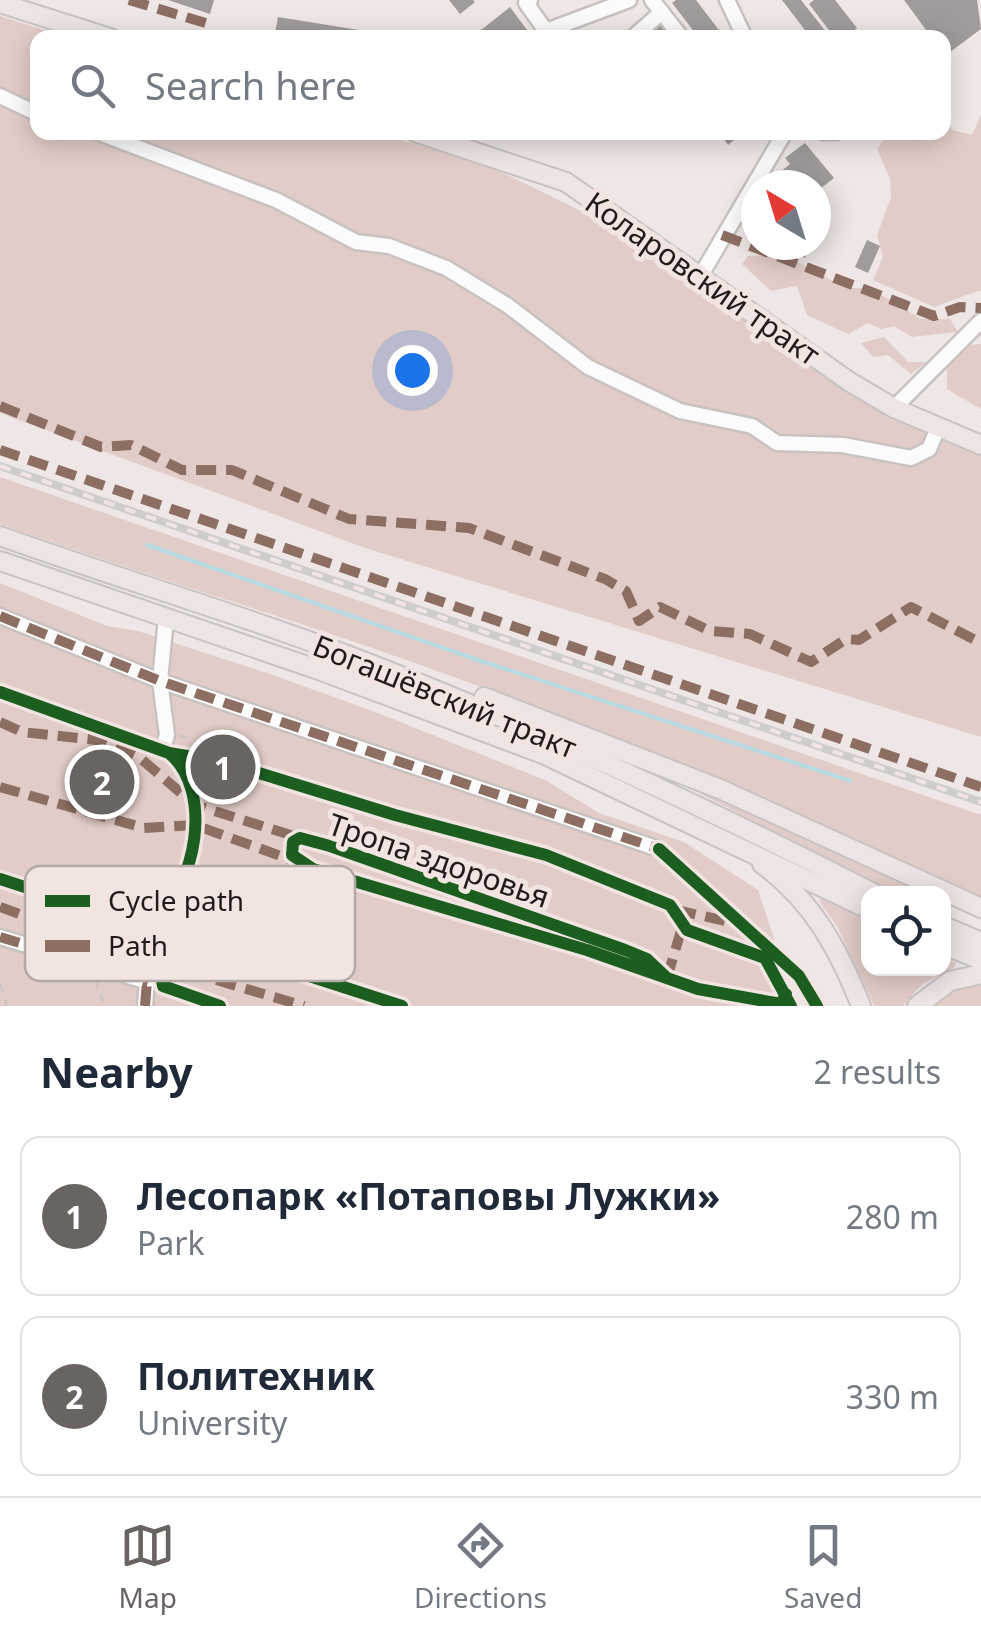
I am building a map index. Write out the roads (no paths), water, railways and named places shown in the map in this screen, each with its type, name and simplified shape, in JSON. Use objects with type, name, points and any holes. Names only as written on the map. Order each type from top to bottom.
[{"type":"main road","points":[[0,3],[85,30]]},
{"type":"main road","name":"Коларовский тракт","points":[[438,140],[566,182],[850,382],[894,408],[981,445]]},
{"type":"main road","name":"Богашёвский тракт","points":[[0,536],[383,668],[656,784],[861,887]]},
{"type":"main road","name":"Богашёвский тракт","points":[[0,561],[458,720],[697,825],[861,906]]},
{"type":"main road","points":[[383,668],[470,692],[666,766],[981,908]]},
{"type":"main road","points":[[697,825],[752,856],[795,892],[828,934],[862,1006]]},
{"type":"main road","points":[[951,929],[981,942]]},
{"type":"main road","points":[[951,948],[981,960]]},
{"type":"main road","points":[[918,1006],[950,981],[981,974]]},
{"type":"street","points":[[530,0],[526,3],[545,30]]},
{"type":"street","points":[[549,30],[629,0]]},
{"type":"street","points":[[727,0],[741,30]]},
{"type":"street","points":[[638,30],[657,6],[676,30]]},
{"type":"street","points":[[0,96],[30,110]]},
{"type":"street","points":[[118,140],[276,200],[356,242],[389,246],[446,268],[506,305],[588,367],[680,411],[752,426],[777,443],[843,444],[911,458],[928,448],[938,428]]},
{"type":"street","points":[[765,170],[778,140]]},
{"type":"street","points":[[700,275],[741,215]]},
{"type":"street","points":[[894,408],[981,321]]},
{"type":"street","points":[[0,616],[160,681],[659,849]]},
{"type":"street","points":[[165,752],[160,681],[166,618]]},
{"type":"street","points":[[0,692],[165,752],[191,782],[195,825],[184,866]]},
{"type":"street","points":[[0,879],[25,887]]},
{"type":"street","points":[[0,937],[25,945]]},
{"type":"street","points":[[145,981],[148,982],[145,1006]]},
{"type":"waterway","points":[[147,545],[481,661],[851,781]]},
{"type":"railway","points":[[0,466],[981,802]]},
{"type":"place","name":"Лесопарк «Потаповы Лужки»","points":[[223,767]]},
{"type":"place","name":"Политехник","points":[[102,782]]}]
